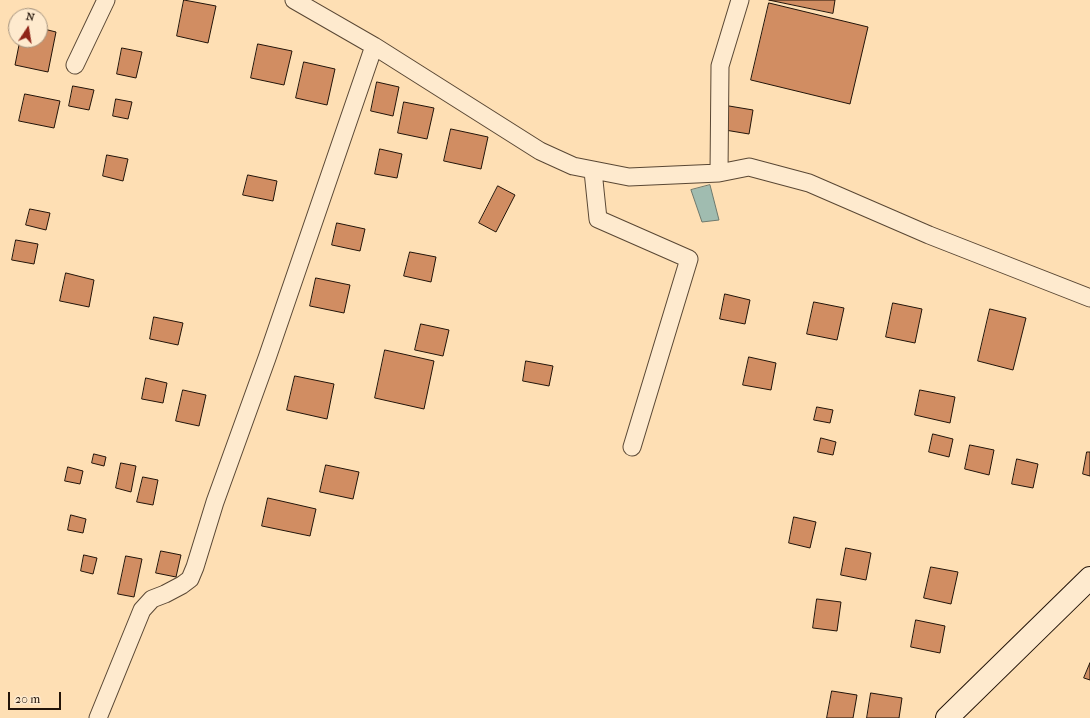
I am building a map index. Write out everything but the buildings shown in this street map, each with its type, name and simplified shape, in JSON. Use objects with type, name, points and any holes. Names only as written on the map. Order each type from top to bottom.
[{"type":"main road","points":[[947,718],[1090,578]]},
{"type":"street","points":[[75,65],[106,0]]},
{"type":"street","points":[[294,0],[374,46],[540,151],[573,166],[629,177],[719,173],[749,167],[809,183],[929,236],[1090,298]]},
{"type":"street","points":[[719,173],[720,66],[740,0]]},
{"type":"street","points":[[98,718],[142,610],[152,599],[182,586],[190,579],[195,567],[215,502],[267,358],[374,46]]},
{"type":"street","points":[[593,170],[598,219],[689,259],[632,447]]},
{"type":"shaded area","points":[[710,185],[719,220],[702,222],[691,190]]}]
